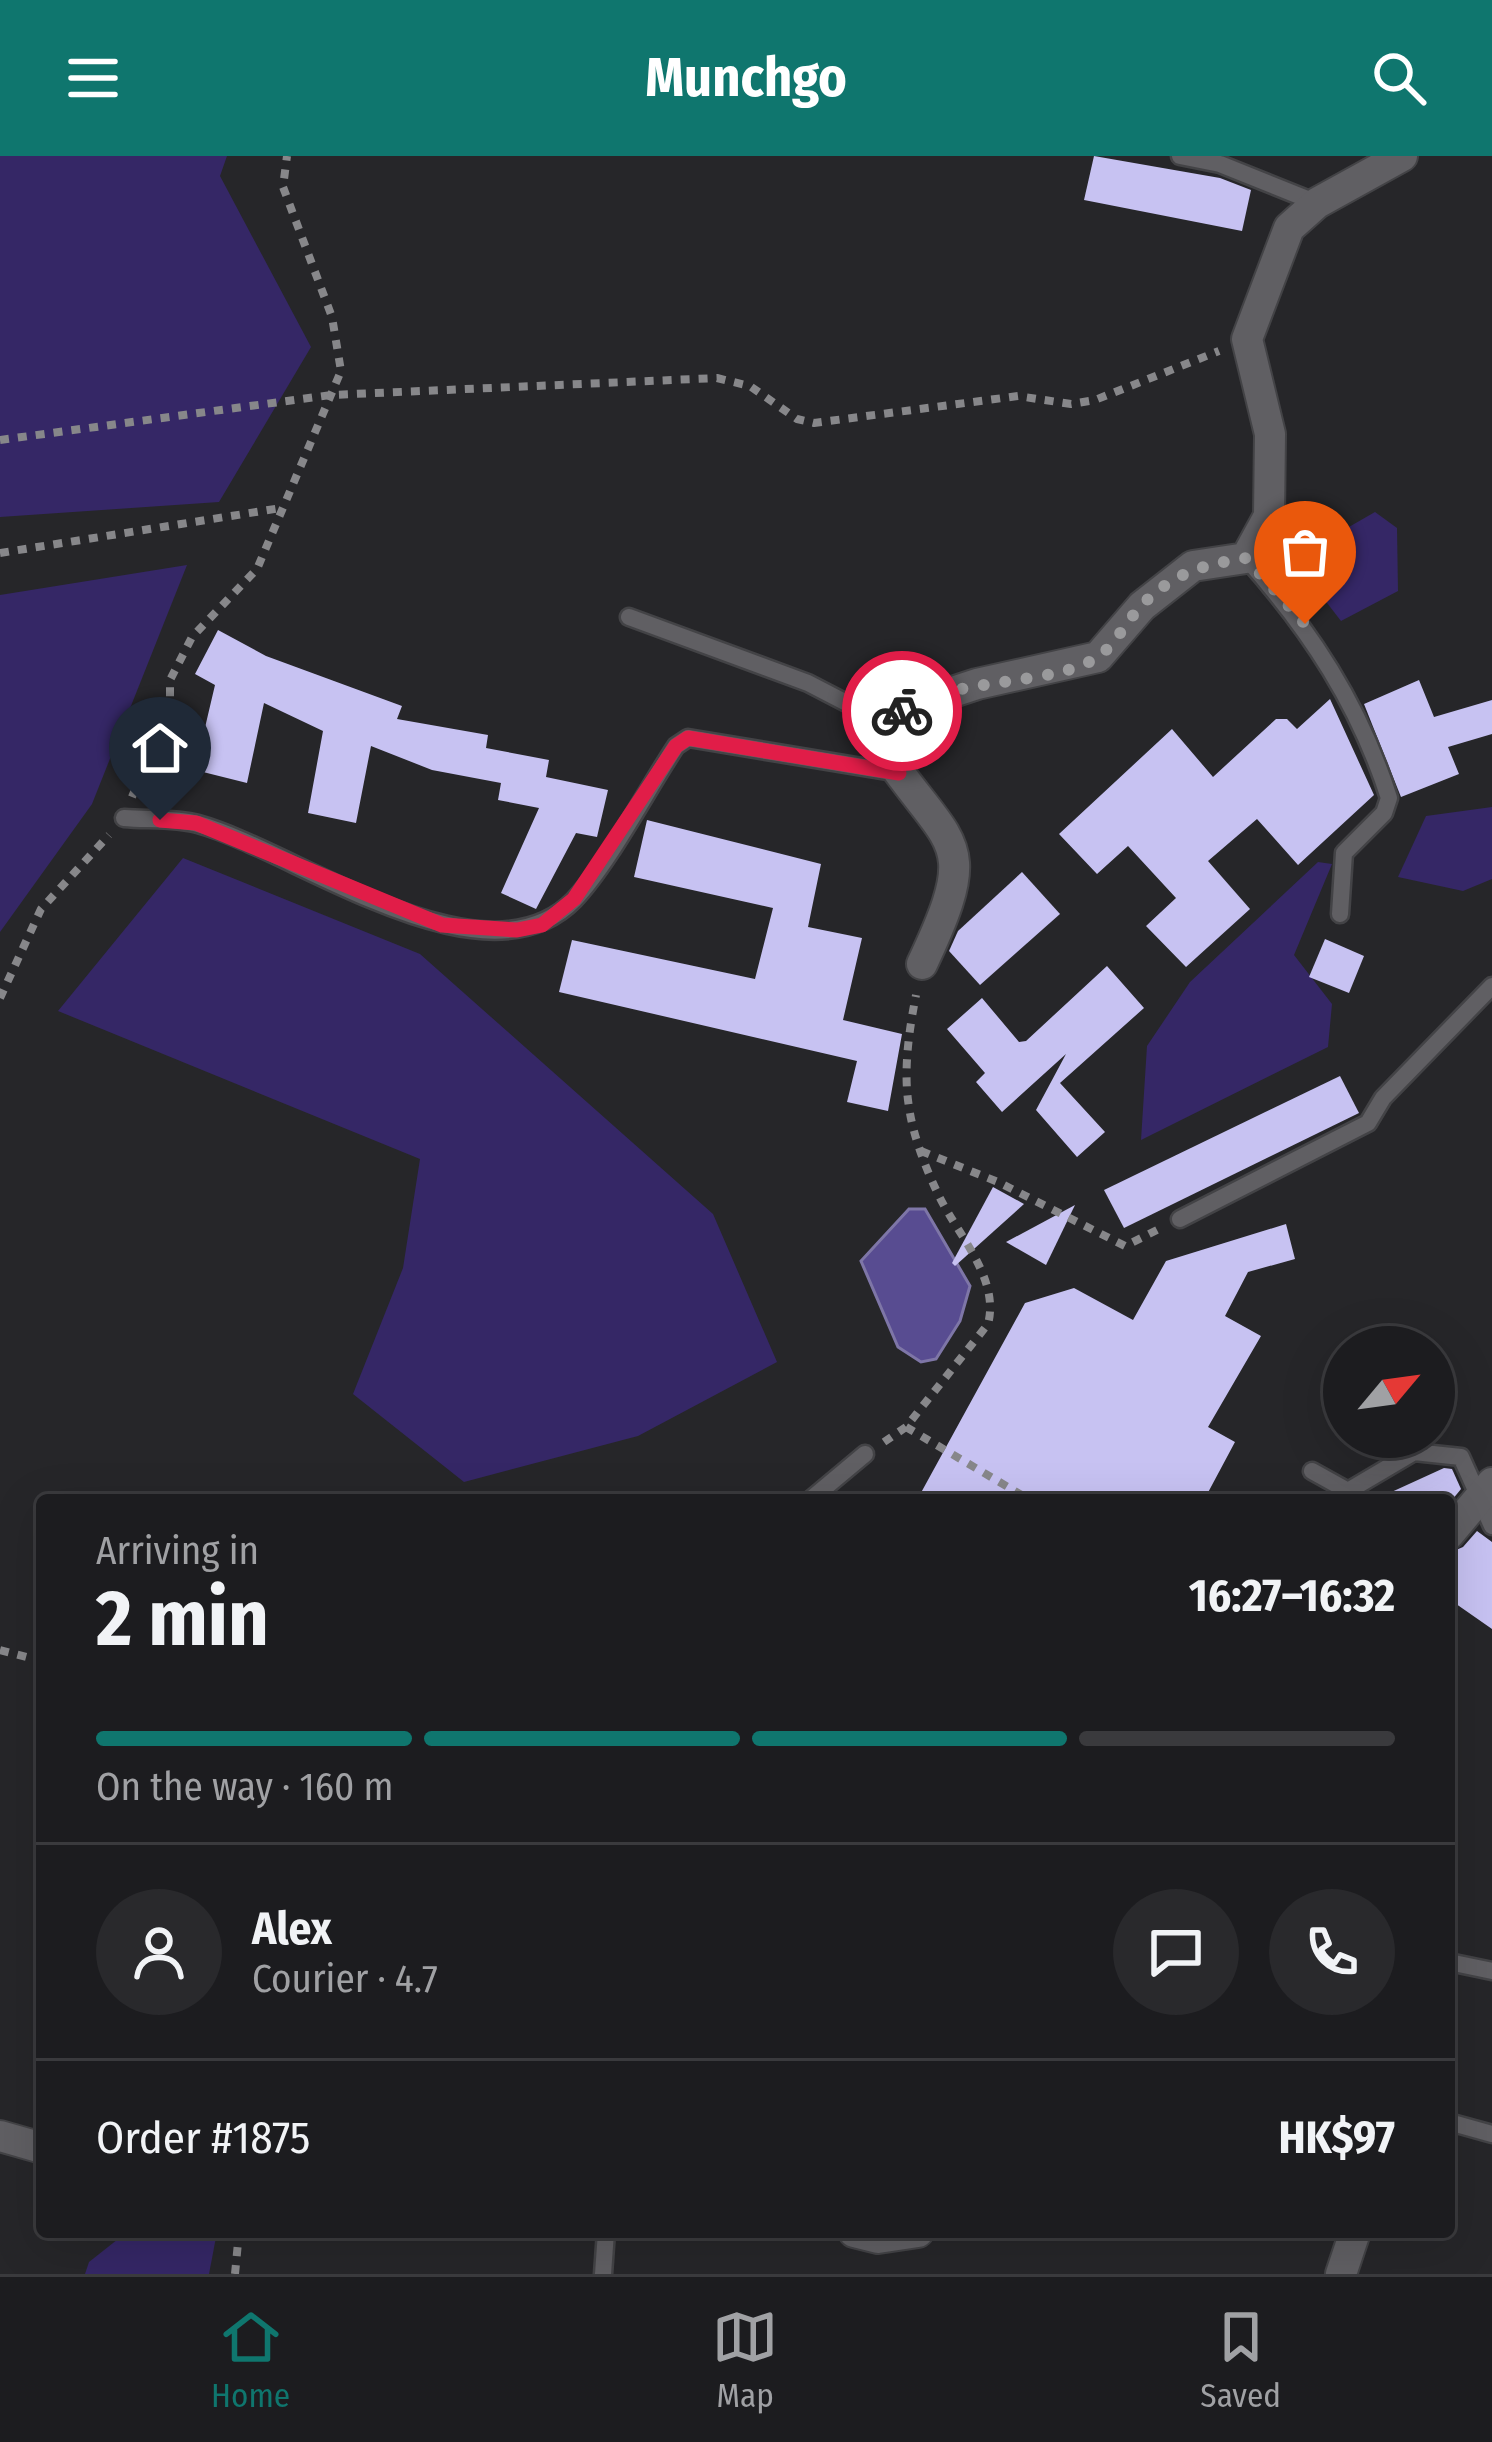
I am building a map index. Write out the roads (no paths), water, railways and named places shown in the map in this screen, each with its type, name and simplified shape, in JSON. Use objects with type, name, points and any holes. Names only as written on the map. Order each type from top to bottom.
[{"type":"street","points":[[922,964],[952,901],[956,853],[934,810],[884,750],[887,724],[908,707],[977,684],[1033,676],[1098,657],[1142,605],[1193,566],[1246,558],[1269,516],[1270,434],[1246,339],[1289,228],[1317,203],[1402,156]]},
{"type":"street","points":[[1455,1529],[1488,1504]]},
{"type":"street","points":[[0,2136],[36,2146]]},
{"type":"street","points":[[1341,2274],[1353,2238]]},
{"type":"lane","points":[[1180,156],[1220,164],[1317,203]]},
{"type":"lane","points":[[1246,558],[1305,624],[1338,677],[1388,798],[1384,813],[1344,853],[1340,914]]},
{"type":"lane","points":[[629,617],[808,683],[887,724]]},
{"type":"lane","points":[[124,818],[196,823],[442,925],[490,933],[542,925],[574,899],[676,746],[688,738],[899,773]]},
{"type":"lane","points":[[1180,1219],[1368,1123],[1383,1098],[1492,986]]},
{"type":"lane","points":[[1312,1471],[1348,1491],[1414,1452],[1443,1452],[1461,1457],[1488,1504]]},
{"type":"lane","points":[[817,1494],[865,1454]]},
{"type":"lane","points":[[1455,1963],[1492,1971]]},
{"type":"lane","points":[[1455,2124],[1492,2134]]},
{"type":"lane","points":[[603,2274],[606,2238]]}]
